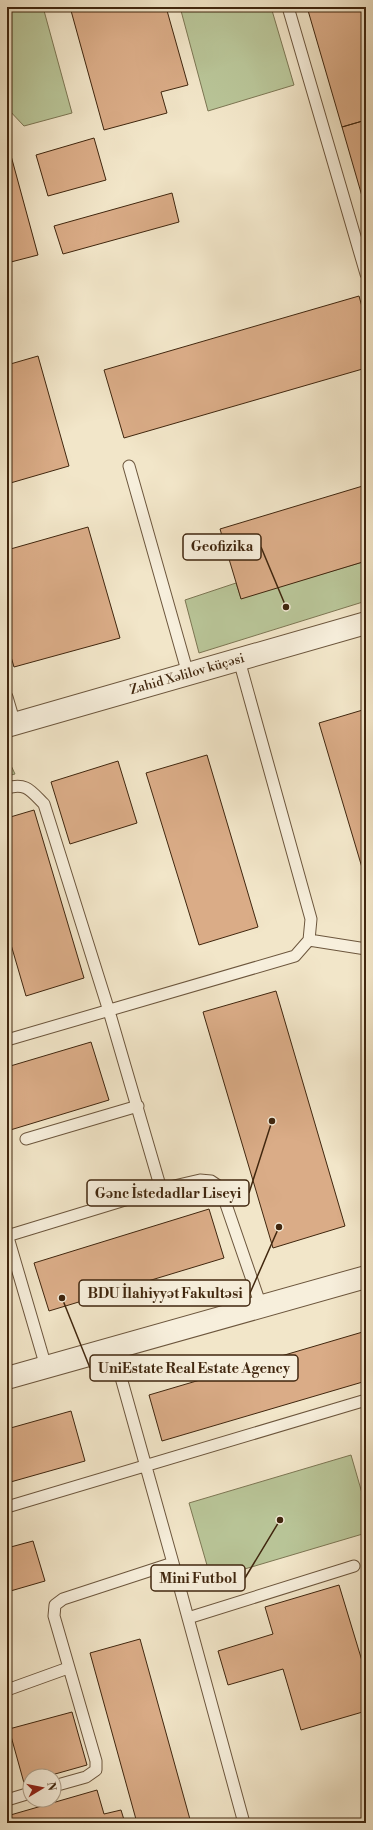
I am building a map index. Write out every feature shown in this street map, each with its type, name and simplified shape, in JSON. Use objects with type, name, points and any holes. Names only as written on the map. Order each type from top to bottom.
[{"type":"street","name":"Zahid Xəlilov küçəsi","points":[[11,725],[366,623]]},
{"type":"street","points":[[7,1378],[366,1277]]},
{"type":"lane","points":[[288,7],[366,274]]},
{"type":"lane","points":[[129,466],[188,674]]},
{"type":"lane","points":[[7,1040],[295,956],[309,940],[311,919],[239,660]]},
{"type":"lane","points":[[7,697],[11,725]]},
{"type":"lane","points":[[7,788],[17,785],[28,788],[44,804],[138,1106],[161,1189]]},
{"type":"lane","points":[[309,940],[366,949]]},
{"type":"lane","points":[[26,1139],[138,1106]]},
{"type":"lane","points":[[46,1367],[7,1236],[161,1189],[200,1180],[211,1182],[220,1188],[261,1306]]},
{"type":"lane","points":[[113,1349],[244,1823]]},
{"type":"lane","points":[[7,1507],[366,1400]]},
{"type":"lane","points":[[62,1784],[86,1777],[96,1770],[96,1761],[54,1616],[55,1605],[64,1598],[173,1563]]},
{"type":"lane","points":[[188,1618],[354,1566]]},
{"type":"lane","points":[[7,1690],[68,1668]]},
{"type":"lane","points":[[7,1800],[22,1795]]},
{"type":"green space","points":[[7,7],[43,7],[72,113],[24,126],[7,108]]},
{"type":"green space","points":[[180,7],[271,7],[294,85],[208,111]]},
{"type":"green space","points":[[366,561],[366,601],[199,653],[185,600],[236,583],[241,598]]},
{"type":"green space","points":[[7,757],[15,774],[7,776]]},
{"type":"green space","points":[[351,1455],[366,1507],[366,1533],[211,1579],[189,1503]]},
{"type":"building","points":[[70,7],[166,7],[188,85],[161,92],[167,113],[104,130]]},
{"type":"building","points":[[307,7],[366,7],[366,120],[342,127]]},
{"type":"building","points":[[366,120],[366,210],[342,127]]},
{"type":"building","points":[[94,138],[106,180],[48,196],[36,155]]},
{"type":"building","points":[[7,141],[38,255],[7,263]]},
{"type":"building","points":[[172,193],[179,222],[63,254],[54,226]]},
{"type":"building","points":[[359,296],[366,321],[366,368],[124,438],[104,370]]},
{"type":"building","points":[[38,356],[69,466],[7,484],[7,365]]},
{"type":"building","points":[[366,485],[366,561],[241,599],[220,529]]},
{"type":"building","points":[[88,527],[120,638],[14,667],[7,643],[7,550]]},
{"type":"building","points":[[366,709],[366,881],[319,723]]},
{"type":"building","points":[[207,755],[258,927],[199,945],[146,773]]},
{"type":"building","points":[[118,761],[137,823],[70,844],[51,782]]},
{"type":"building","points":[[34,810],[84,978],[26,996],[7,931],[7,818]]},
{"type":"building","points":[[276,991],[345,1226],[273,1248],[203,1012]]},
{"type":"building","points":[[91,1042],[109,1100],[7,1131],[7,1067]]},
{"type":"building","points":[[209,1209],[224,1258],[49,1311],[34,1263]]},
{"type":"building","points":[[366,1331],[366,1381],[162,1441],[149,1395]]},
{"type":"building","points":[[71,1411],[85,1461],[7,1483],[7,1429]]},
{"type":"building","points":[[33,1541],[45,1581],[7,1592],[7,1548]]},
{"type":"building","points":[[339,1585],[366,1674],[366,1711],[301,1730],[283,1669],[228,1685],[218,1651],[273,1634],[265,1607]]},
{"type":"building","points":[[140,1639],[191,1823],[137,1823],[90,1653]]},
{"type":"building","points":[[72,1712],[87,1765],[62,1772],[62,1768],[22,1768],[22,1776],[9,1729]]},
{"type":"building","points":[[97,1790],[104,1814],[121,1810],[125,1823],[7,1823],[7,1816],[35,1808],[62,1808],[62,1800]]},
{"type":"place","name":"Geofizika","points":[[286,607]]},
{"type":"place","name":"Gənc İstedadlar Liseyi","points":[[272,1121]]},
{"type":"place","name":"BDU İlahiyyət Fakultəsi","points":[[279,1227]]},
{"type":"place","name":"UniEstate Real Estate Agency","points":[[62,1298]]},
{"type":"place","name":"Mini Futbol","points":[[280,1520]]}]
